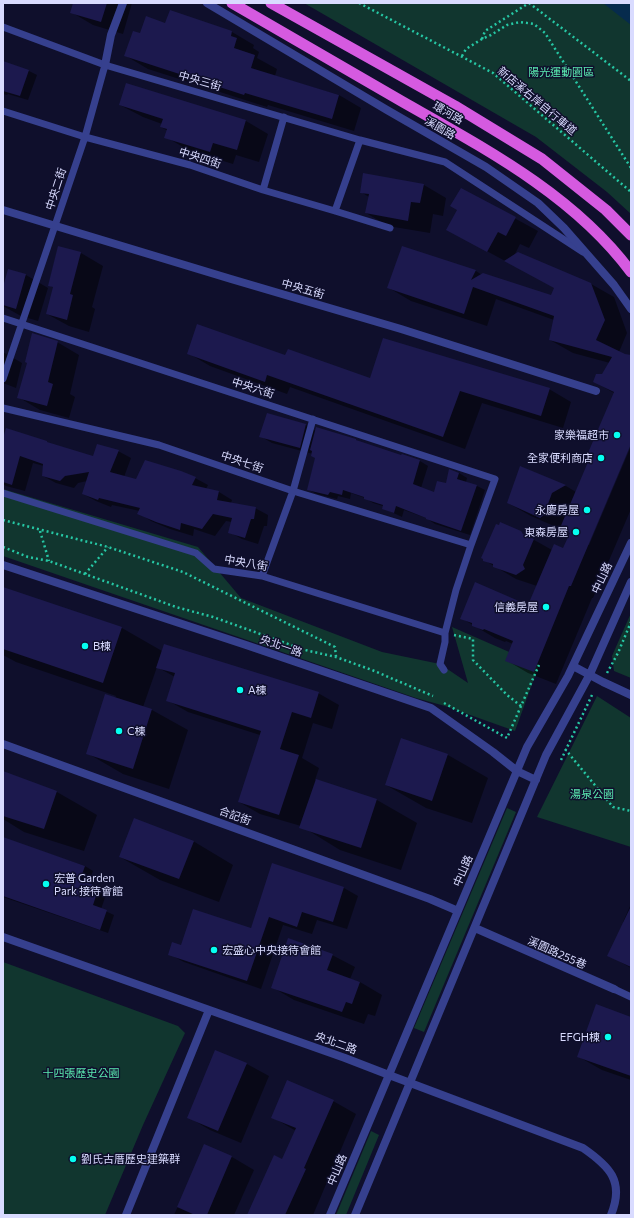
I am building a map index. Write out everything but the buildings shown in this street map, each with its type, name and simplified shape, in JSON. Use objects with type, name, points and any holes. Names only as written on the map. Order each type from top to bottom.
[{"type":"highway","name":"環河路","points":[[232,3],[490,152],[550,192],[597,232],[631,272]]},
{"type":"highway","name":"環河路","points":[[271,3],[455,106],[542,160],[606,210],[631,235]]},
{"type":"street","name":"中央二街","points":[[105,65],[111,35],[123,3]]},
{"type":"street","name":"溪園路","points":[[208,3],[387,110],[486,167],[538,203],[564,228],[614,285],[631,309]]},
{"type":"street","name":"中央五街","points":[[3,210],[401,329],[596,391]]},
{"type":"street","name":"中山路","points":[[330,1215],[527,747],[573,666],[631,543]]},
{"type":"street","name":"央北一路","points":[[3,565],[431,708],[517,771],[536,780]]},
{"type":"street","points":[[355,1215],[546,755],[590,674],[631,582]]},
{"type":"street","points":[[573,666],[631,695]]},
{"type":"street","name":"合記街","points":[[3,744],[415,893],[458,911]]},
{"type":"street","name":"溪園路255巷","points":[[475,928],[614,990]]},
{"type":"street","name":"央北二路","points":[[3,937],[345,1058],[583,1148],[599,1159],[610,1171],[616,1187],[615,1204],[611,1215]]},
{"type":"street","points":[[126,1215],[209,1010]]},
{"type":"lane","name":"中央三街","points":[[3,27],[105,65],[360,140],[445,162],[586,254]]},
{"type":"lane","name":"中央二街","points":[[3,379],[84,137],[105,65]]},
{"type":"lane","name":"中央四街","points":[[3,111],[84,137],[190,166],[263,190],[390,228]]},
{"type":"lane","points":[[263,190],[284,117]]},
{"type":"lane","points":[[336,211],[360,140]]},
{"type":"lane","name":"中央六街","points":[[3,318],[495,479],[471,545]]},
{"type":"lane","name":"中央七街","points":[[3,408],[159,445],[293,491],[471,545]]},
{"type":"lane","points":[[262,576],[293,491],[313,419]]},
{"type":"lane","name":"中央八街","points":[[3,493],[196,553],[214,569],[262,576],[445,633]]},
{"type":"lane","points":[[444,670],[440,664],[445,633],[456,590],[471,545]]},
{"type":"lane","name":"溪園路255巷","points":[[614,990],[631,997]]},
{"type":"path","name":"新店溪右岸自行車道","points":[[359,3],[493,73],[631,192]]},
{"type":"path","points":[[482,39],[485,31],[529,3],[631,81]]},
{"type":"path","points":[[462,56],[466,50],[507,25],[520,22],[534,24],[545,33],[631,168]]},
{"type":"path","points":[[3,520],[108,547],[183,572],[335,648],[336,657]]},
{"type":"path","points":[[40,530],[50,561]]},
{"type":"path","points":[[3,547],[28,557],[50,561],[176,607],[220,620],[305,650],[336,657],[372,670],[434,697]]},
{"type":"path","points":[[85,574],[108,547]]},
{"type":"path","points":[[445,633],[473,638],[473,660],[507,695],[521,706]]},
{"type":"path","points":[[440,700],[507,738],[539,665]]},
{"type":"path","points":[[565,749],[613,807],[631,811]]},
{"type":"green space","name":"陽光運動園區","points":[[304,3],[631,3],[631,214],[607,192],[536,137]]},
{"type":"green space","points":[[3,489],[198,547],[241,598],[382,652],[440,664],[468,683],[452,627],[539,665],[515,731],[3,556]]},
{"type":"green space","points":[[631,613],[631,678],[614,671],[612,656]]},
{"type":"green space","name":"湯泉公園","points":[[597,696],[631,718],[631,847],[537,817]]},
{"type":"green space","points":[[507,808],[516,812],[424,1032],[414,1028]]},
{"type":"green space","name":"十四張歷史公園","points":[[3,962],[178,1026],[185,1033],[143,1125],[105,1215],[3,1215]]},
{"type":"green space","points":[[371,1131],[379,1135],[346,1215],[336,1215]]},
{"type":"water","points":[[603,3],[631,3],[631,25]]},
{"type":"place","name":"家樂福超市","points":[[617,435]]},
{"type":"place","name":"全家便利商店","points":[[601,458]]},
{"type":"place","name":"永慶房屋","points":[[587,510]]},
{"type":"place","name":"東森房屋","points":[[576,532]]},
{"type":"place","name":"信義房屋","points":[[546,607]]},
{"type":"place","name":"B棟","points":[[85,646]]},
{"type":"place","name":"A棟","points":[[240,690]]},
{"type":"place","name":"C棟","points":[[119,731]]},
{"type":"place","name":"宏普 Garden Park 接待會館","points":[[46,884]]},
{"type":"place","name":"宏盛心中央接待會館","points":[[214,950]]},
{"type":"place","name":"EFGH棟","points":[[608,1037]]},
{"type":"place","name":"劉氏古厝歷史建築群","points":[[73,1159]]}]
